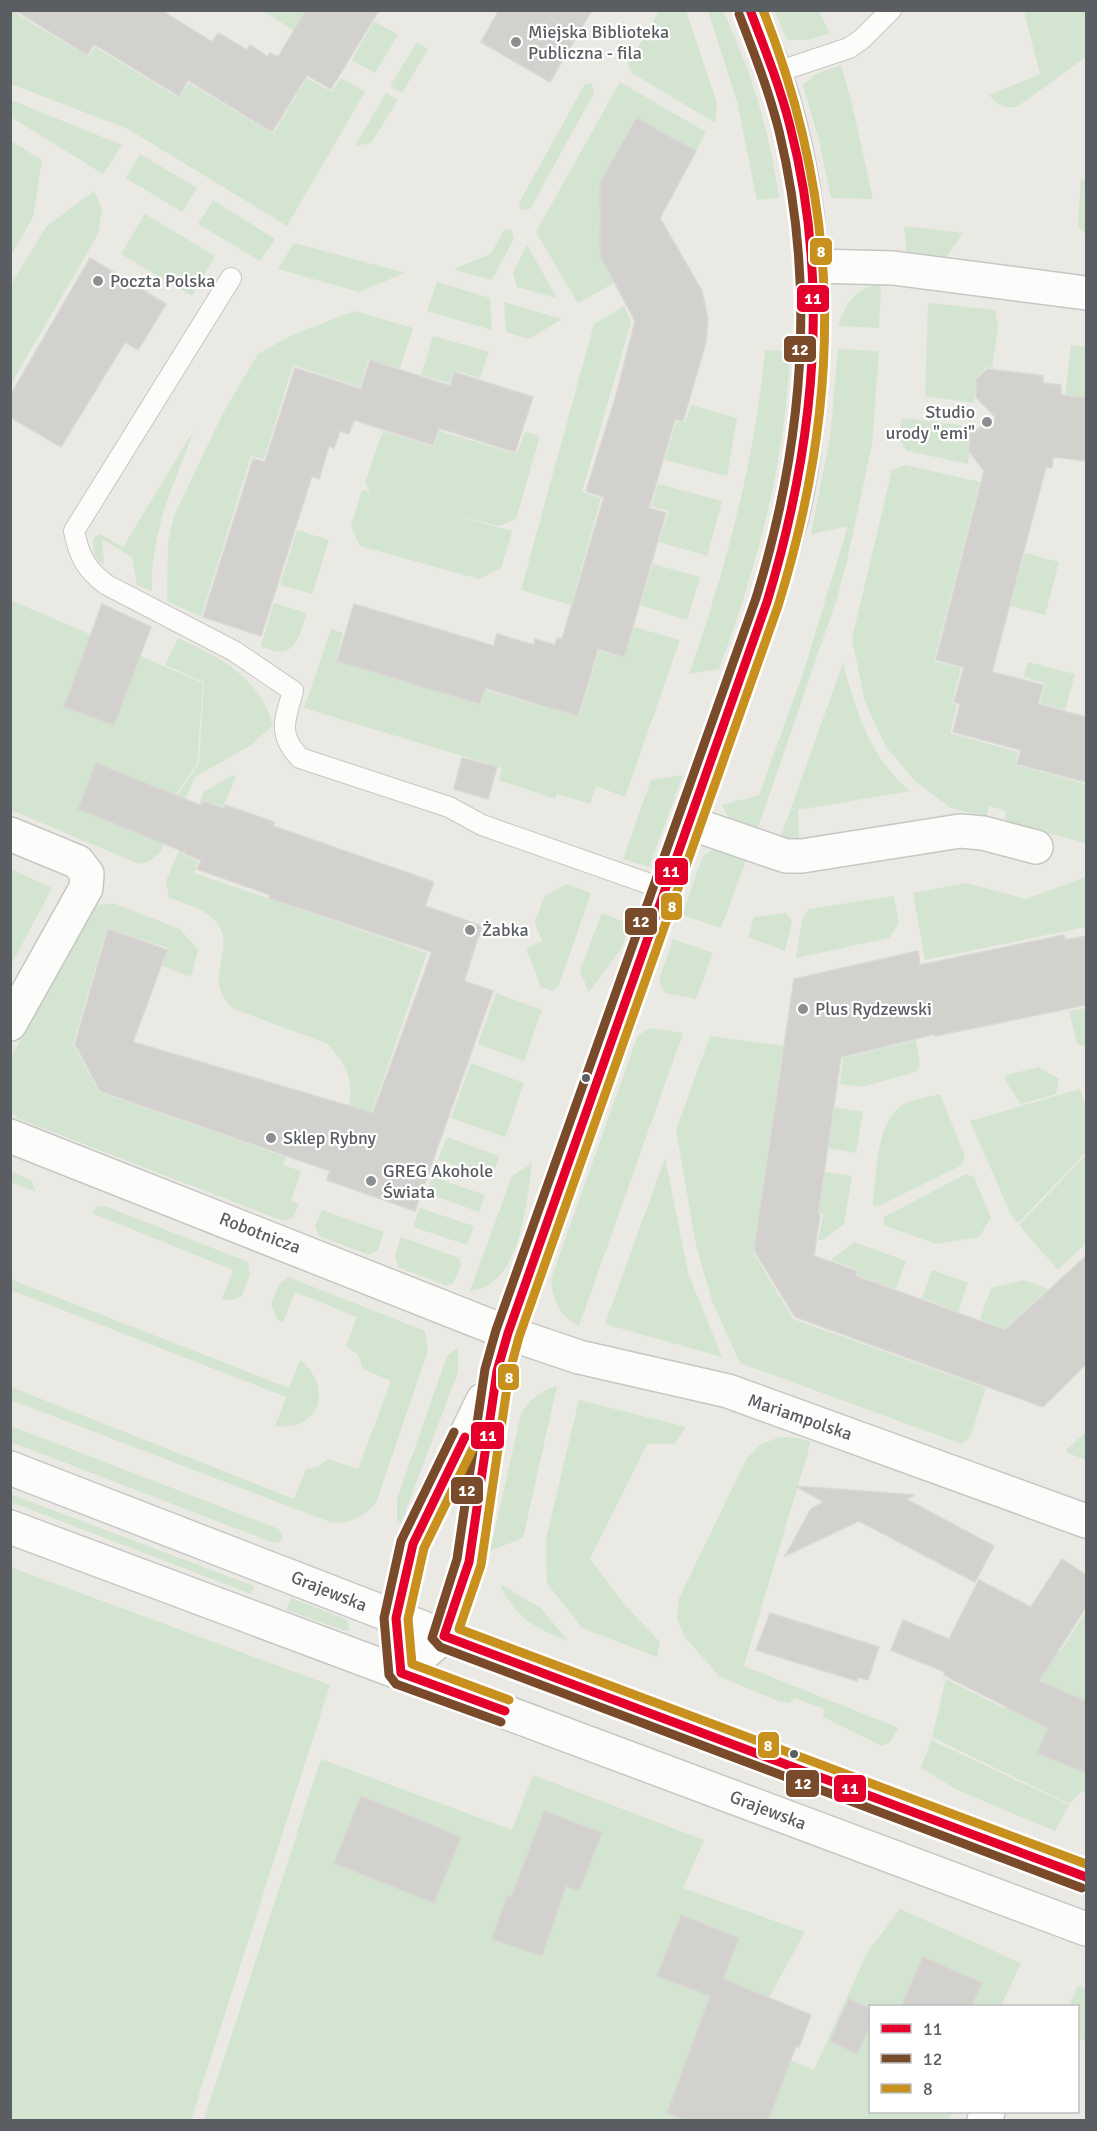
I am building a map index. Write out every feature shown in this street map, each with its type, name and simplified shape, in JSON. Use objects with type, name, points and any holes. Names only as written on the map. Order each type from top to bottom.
[{"type":"street","points":[[402,1673],[444,1636],[469,1562],[497,1371],[508,1333],[667,890],[767,602],[796,494],[812,386],[814,266],[800,171],[774,73],[750,10]]},
{"type":"street","points":[[814,266],[893,268],[1086,293]]},
{"type":"street","points":[[690,823],[786,856],[802,856],[960,831],[983,833],[1036,847]]},
{"type":"street","points":[[10,834],[78,862],[87,874],[87,881],[86,888],[10,1024]]},
{"type":"street","name":"Robotnicza","points":[[10,1136],[508,1333]]},
{"type":"street","name":"Mariampolska","points":[[508,1333],[579,1357],[728,1391],[1086,1521]]},
{"type":"street","points":[[402,1673],[396,1618],[413,1544],[497,1371]]},
{"type":"street","name":"Grajewska","points":[[10,1468],[396,1618],[1086,1877]]},
{"type":"street","name":"Grajewska","points":[[10,1527],[1086,1929]]},
{"type":"lane","points":[[774,73],[849,48],[862,39],[891,10]]},
{"type":"lane","points":[[231,278],[74,531],[78,553],[90,572],[107,585],[234,651],[293,691],[284,734],[300,758],[441,804],[482,825],[667,890]]},
{"type":"green space","points":[[10,11],[18,11],[17,14],[88,57],[95,47],[179,98],[189,83],[273,134],[307,78],[332,92],[341,78],[365,92],[287,226],[128,129],[11,84]]},
{"type":"green space","points":[[263,11],[304,11],[293,30]]},
{"type":"green space","points":[[659,11],[686,11],[717,103],[715,123],[632,73],[628,64]]},
{"type":"green space","points":[[708,11],[723,11],[751,79],[765,126],[779,198],[757,200],[737,101]]},
{"type":"green space","points":[[775,11],[819,11],[830,33],[808,40],[787,40]]},
{"type":"green space","points":[[1024,11],[1086,11],[1086,57],[1017,107],[1008,107],[998,103],[989,95],[1040,74]]},
{"type":"green space","points":[[374,21],[398,35],[375,73],[352,60]]},
{"type":"green space","points":[[417,42],[428,49],[402,93],[390,86]]},
{"type":"green space","points":[[841,65],[873,199],[831,198],[819,140],[803,85],[816,74]]},
{"type":"green space","points":[[620,82],[706,132],[696,151],[635,117],[599,184],[609,190],[600,211],[605,245],[598,250],[614,283],[578,303],[536,232]]},
{"type":"green space","points":[[592,83],[594,93],[530,209],[521,210],[519,203],[585,84]]},
{"type":"green space","points":[[386,93],[398,100],[371,143],[355,146]]},
{"type":"green space","points":[[11,100],[122,145],[103,174],[11,117]]},
{"type":"green space","points":[[11,141],[42,160],[33,217],[11,255]]},
{"type":"green space","points":[[140,154],[197,188],[182,212],[126,178]]},
{"type":"green space","points":[[1081,178],[1086,181],[1086,235],[1078,227]]},
{"type":"green space","points":[[94,191],[102,209],[98,234],[11,384],[11,285],[46,227]]},
{"type":"green space","points":[[213,200],[275,239],[260,261],[198,224]]},
{"type":"green space","points":[[145,214],[215,256],[192,296],[121,254]]},
{"type":"green space","points":[[904,226],[963,233],[946,257],[907,252]]},
{"type":"green space","points":[[511,229],[514,238],[492,280],[455,270],[491,254],[504,230]]},
{"type":"green space","points":[[294,243],[405,273],[359,292],[278,269]]},
{"type":"green space","points":[[527,245],[557,298],[517,287],[513,273]]},
{"type":"green space","points":[[437,282],[490,298],[492,330],[427,311]]},
{"type":"green space","points":[[881,285],[879,328],[838,326],[844,310],[858,293],[872,286]]},
{"type":"green space","points":[[504,302],[562,319],[529,339],[506,332]]},
{"type":"green space","points":[[928,303],[995,310],[998,327],[992,368],[987,367],[975,378],[974,403],[925,396]]},
{"type":"green space","points":[[624,306],[631,322],[582,492],[601,498],[571,605],[521,590],[594,324]]},
{"type":"green space","points":[[354,311],[413,328],[400,368],[368,359],[360,387],[293,365],[264,459],[251,456],[201,617],[167,601],[168,543],[174,516],[223,413],[258,354],[288,337]]},
{"type":"green space","points":[[433,336],[489,352],[480,378],[454,370],[449,383],[421,375]]},
{"type":"green space","points":[[1071,345],[1086,347],[1086,398],[1065,396]]},
{"type":"green space","points":[[838,349],[879,351],[872,444],[836,601],[758,828],[728,817],[722,805],[759,795],[803,673],[848,526],[811,534],[830,438]]},
{"type":"green space","points":[[765,350],[790,351],[783,432],[767,513],[746,592],[719,669],[689,674],[727,554],[737,514],[754,433]]},
{"type":"green space","points":[[691,405],[737,418],[727,476],[665,460],[676,421],[685,423]]},
{"type":"green space","points":[[902,418],[973,427],[968,464],[907,451],[899,438]]},
{"type":"green space","points":[[194,430],[171,489],[159,529],[152,570],[152,591],[137,585],[132,557],[102,539],[104,565],[100,562],[94,553],[94,537],[100,534],[123,547]]},
{"type":"green space","points":[[383,431],[434,447],[439,431],[517,454],[525,432],[540,436],[516,519],[499,526],[450,514],[512,531],[501,568],[479,579],[360,546],[351,526],[362,490],[370,492],[365,482]]},
{"type":"green space","points":[[905,465],[980,482],[934,661],[961,668],[952,703],[957,705],[950,733],[1018,752],[1015,765],[1086,784],[1086,843],[1004,822],[1006,811],[989,806],[986,817],[951,808],[916,782],[886,747],[865,702],[852,639],[892,470]]},
{"type":"green space","points":[[658,484],[722,501],[707,556],[659,542],[669,511],[651,506]]},
{"type":"green space","points":[[297,530],[329,540],[312,594],[280,585]]},
{"type":"green space","points":[[1025,553],[1059,562],[1045,615],[1010,606]]},
{"type":"green space","points":[[653,564],[700,577],[687,620],[640,605]]},
{"type":"green space","points":[[10,600],[203,683],[197,764],[140,846],[199,764],[204,682],[165,665],[178,638],[223,661],[259,694],[273,725],[251,745],[195,777],[162,850],[150,861],[139,864],[11,810]]},
{"type":"green space","points":[[274,603],[307,613],[301,632],[293,646],[281,652],[261,646]]},
{"type":"green space","points":[[634,627],[680,640],[625,797],[596,786],[590,804],[557,794],[555,799],[499,780],[502,768],[304,708],[331,629],[343,633],[336,661],[481,705],[485,690],[579,717],[599,651],[624,658]]},
{"type":"green space","points":[[1028,662],[1075,674],[1065,710],[1040,703],[1045,683],[1024,677]]},
{"type":"green space","points":[[843,663],[866,733],[884,764],[910,791],[798,810],[799,838],[794,840],[781,836]]},
{"type":"green space","points":[[232,775],[236,777],[223,807],[203,800],[183,855],[198,861],[194,873],[427,953],[363,1137],[343,1129],[349,1104],[350,1083],[343,1063],[336,1053],[326,1043],[234,1009],[224,997],[219,986],[223,951],[220,929],[203,911],[169,898],[166,881],[204,792]]},
{"type":"green space","points":[[683,775],[649,867],[623,859],[651,780]]},
{"type":"green space","points":[[715,848],[746,860],[721,928],[682,915],[703,856]]},
{"type":"green space","points":[[11,869],[52,888],[11,965]]},
{"type":"green space","points":[[1086,877],[1086,927],[925,960],[913,893],[966,883],[1026,899]]},
{"type":"green space","points":[[566,884],[591,893],[559,985],[553,991],[541,987],[526,948],[542,941],[535,922],[544,897]]},
{"type":"green space","points":[[894,896],[899,923],[889,938],[796,958],[802,920],[809,909]]},
{"type":"green space","points":[[113,903],[180,929],[198,950],[191,977],[162,966],[168,948],[107,928],[73,1044],[99,1092],[286,1157],[283,1165],[301,1171],[291,1201],[299,1204],[293,1218],[283,1221],[19,1119],[11,1112],[11,1057],[94,906]]},
{"type":"green space","points":[[602,913],[630,924],[622,947],[589,992],[580,971]]},
{"type":"green space","points":[[786,913],[792,921],[785,951],[748,937],[754,917]]},
{"type":"green space","points":[[673,939],[713,953],[696,999],[665,993],[659,980]]},
{"type":"green space","points":[[496,993],[542,1010],[524,1061],[478,1044]]},
{"type":"green space","points":[[1086,1008],[1086,1047],[1077,1044],[1069,1011]]},
{"type":"green space","points":[[651,1028],[683,1033],[579,1326],[566,1317],[558,1307],[551,1279],[638,1035]]},
{"type":"green space","points":[[710,1036],[783,1046],[753,1252],[793,1319],[986,1388],[971,1435],[962,1444],[740,1363],[712,1301],[696,1245],[676,1130]]},
{"type":"green space","points":[[916,1040],[920,1065],[916,1072],[861,1087],[840,1084],[843,1058]]},
{"type":"green space","points":[[471,1063],[524,1083],[505,1137],[451,1118]]},
{"type":"green space","points":[[1039,1067],[1059,1079],[1056,1094],[1021,1104],[1004,1079],[1007,1075]]},
{"type":"green space","points":[[1080,1089],[1086,1109],[1086,1152],[1018,1223],[1011,1215],[970,1121]]},
{"type":"green space","points":[[940,1094],[965,1157],[962,1165],[879,1206],[873,1205],[877,1162],[883,1133],[889,1120],[897,1109],[908,1102]]},
{"type":"green space","points":[[835,1107],[863,1112],[856,1153],[828,1148]]},
{"type":"green space","points":[[447,1137],[499,1156],[492,1179],[438,1160]]},
{"type":"green space","points":[[1086,1155],[1086,1243],[1058,1270],[1019,1225]]},
{"type":"green space","points":[[665,1158],[688,1273],[722,1357],[605,1324]]},
{"type":"green space","points":[[532,1163],[523,1220],[510,1259],[500,1275],[487,1286],[470,1291],[512,1176]]},
{"type":"green space","points":[[10,1171],[31,1180],[36,1192],[11,1182]]},
{"type":"green space","points":[[825,1172],[852,1176],[844,1224],[823,1240],[818,1240],[823,1214],[819,1213]]},
{"type":"green space","points":[[966,1174],[974,1177],[991,1218],[979,1237],[936,1244],[883,1225],[884,1217]]},
{"type":"green space","points":[[432,1177],[485,1195],[479,1212],[427,1193]]},
{"type":"green space","points":[[105,1206],[248,1262],[250,1274],[242,1296],[232,1300],[222,1299],[233,1270],[92,1213],[96,1207]]},
{"type":"green space","points":[[420,1208],[474,1226],[467,1245],[413,1227]]},
{"type":"green space","points":[[322,1210],[384,1232],[378,1250],[369,1255],[319,1236],[315,1226]]},
{"type":"green space","points":[[401,1237],[459,1258],[461,1266],[453,1283],[445,1285],[398,1267],[395,1255]]},
{"type":"green space","points":[[854,1242],[906,1261],[896,1289],[857,1275],[859,1270],[831,1260]]},
{"type":"green space","points":[[932,1270],[968,1283],[958,1312],[922,1298]]},
{"type":"green space","points":[[288,1277],[425,1331],[428,1350],[376,1503],[355,1519],[337,1523],[330,1522],[11,1400],[11,1387],[294,1499],[306,1469],[318,1467],[328,1459],[358,1469],[391,1381],[363,1369],[358,1355],[346,1346],[357,1317],[295,1292],[283,1322],[277,1319],[271,1304],[278,1286]]},
{"type":"green space","points":[[10,1279],[289,1388],[300,1360],[311,1371],[317,1383],[319,1394],[317,1405],[312,1415],[303,1422],[290,1426],[275,1426],[286,1397],[11,1290]]},
{"type":"green space","points":[[1024,1280],[1048,1289],[1004,1329],[980,1319],[991,1288]]},
{"type":"green space","points":[[458,1347],[458,1372],[401,1523],[397,1520],[397,1499],[447,1356]]},
{"type":"green space","points":[[557,1386],[523,1538],[490,1551],[521,1414],[536,1396]]},
{"type":"green space","points":[[579,1400],[686,1427],[675,1444],[647,1444],[590,1559],[623,1603],[660,1642],[657,1657],[582,1628],[547,1583],[546,1539]]},
{"type":"green space","points":[[11,1426],[279,1529],[283,1536],[280,1542],[274,1543],[11,1442]]},
{"type":"green space","points":[[1086,1432],[1086,1460],[1066,1450]]},
{"type":"green space","points":[[780,1437],[811,1442],[744,1666],[899,1728],[889,1743],[882,1746],[823,1717],[824,1709],[795,1698],[789,1703],[780,1702],[719,1676],[684,1636],[677,1617],[679,1598],[747,1458],[761,1444]]},
{"type":"green space","points":[[10,1494],[254,1586],[251,1594],[11,1502]]},
{"type":"green space","points":[[10,1567],[330,1685],[191,2120],[11,2120]]},
{"type":"green space","points":[[500,1584],[542,1609],[568,1641],[546,1632],[527,1620],[512,1605]]},
{"type":"green space","points":[[291,1598],[347,1620],[350,1630],[343,1630],[286,1610]]},
{"type":"green space","points":[[1086,1612],[1086,1793],[1082,1791],[1069,1804],[932,1737],[946,1679],[1004,1708],[1039,1642],[1060,1652]]},
{"type":"green space","points":[[931,1740],[1069,1805],[1055,1831],[959,1791],[921,1768]]},
{"type":"green space","points":[[321,1759],[512,1830],[533,1775],[704,1840],[683,1888],[805,1932],[745,2041],[814,2070],[867,1953],[900,1909],[1021,1963],[1001,2005],[869,2005],[869,2113],[952,2113],[948,2120],[204,2120]]},
{"type":"green space","points":[[1078,1986],[1086,1989],[1086,2041],[1079,2038],[1079,2005],[1069,2005]]},
{"type":"building","points":[[15,10],[161,10],[212,42],[218,33],[247,50],[250,45],[268,57],[270,53],[278,57],[306,10],[379,10],[331,89],[307,75],[272,132],[188,80],[179,96],[94,44],[87,55]]},
{"type":"building","points":[[499,10],[592,10],[550,82],[481,42]]},
{"type":"building","points":[[636,118],[696,151],[660,218],[702,291],[708,319],[706,342],[683,421],[675,419],[649,508],[666,513],[624,657],[598,649],[578,716],[485,688],[480,704],[337,661],[354,604],[494,646],[497,634],[534,645],[535,639],[555,645],[557,638],[562,639],[604,497],[586,491],[615,399],[635,321],[600,255],[600,183]]},
{"type":"building","points":[[90,258],[166,304],[138,350],[125,342],[61,447],[10,417],[10,396]]},
{"type":"building","points":[[370,360],[450,386],[454,372],[533,397],[515,452],[439,428],[433,445],[354,420],[349,434],[340,431],[334,448],[329,446],[319,479],[312,476],[261,636],[203,617],[253,459],[265,462],[295,368],[361,389]]},
{"type":"building","points":[[988,369],[1043,376],[1043,383],[1061,385],[1061,395],[1086,398],[1086,461],[1053,457],[1052,468],[1046,467],[992,672],[1043,685],[1038,704],[1086,717],[1086,782],[1017,764],[1021,750],[953,732],[960,704],[954,702],[964,667],[936,660],[984,471],[969,451],[971,433],[996,418],[976,397],[976,379]]},
{"type":"building","points":[[102,604],[151,627],[114,725],[64,707]]},
{"type":"building","points":[[462,758],[497,767],[488,799],[454,789]]},
{"type":"building","points":[[96,763],[202,806],[203,801],[224,809],[225,805],[274,822],[273,826],[434,882],[425,906],[482,926],[464,981],[493,991],[415,1211],[327,1180],[330,1171],[100,1091],[75,1044],[108,929],[167,950],[133,1042],[373,1113],[432,952],[269,898],[270,895],[197,869],[201,860],[78,809]]},
{"type":"building","points":[[1064,935],[1065,940],[1086,936],[1086,1005],[935,1036],[935,1034],[841,1057],[814,1256],[857,1271],[856,1276],[1005,1330],[1086,1256],[1086,1364],[1043,1407],[795,1317],[754,1250],[794,979],[918,951],[920,965]]},
{"type":"building","points":[[795,1486],[915,1495],[906,1499],[994,1546],[975,1582],[859,1521],[785,1556],[811,1509],[824,1502]]},
{"type":"building","points":[[1062,1559],[1086,1575],[1086,1607],[1039,1681],[1086,1701],[1086,1773],[1037,1753],[1048,1728],[944,1675],[945,1672],[891,1650],[903,1620],[949,1639],[979,1580],[1031,1607]]},
{"type":"building","points":[[770,1613],[879,1647],[868,1680],[858,1677],[857,1681],[756,1650]]},
{"type":"building","points":[[361,1796],[461,1837],[434,1903],[334,1863]]},
{"type":"building","points":[[544,1811],[602,1833],[579,1891],[566,1886],[542,1956],[492,1939],[507,1896],[511,1897]]},
{"type":"building","points":[[681,1915],[739,1938],[723,1979],[811,2015],[799,2047],[796,2046],[768,2121],[687,2121],[667,2113],[710,1996],[657,1976]]},
{"type":"building","points":[[923,1957],[982,1983],[972,2005],[902,2005]]},
{"type":"building","points":[[849,1999],[869,2009],[869,2027],[857,2054],[830,2041]]},
{"type":"transit line","name":"11","points":[[750,10],[777,82],[790,126],[803,186],[810,245],[813,305],[812,366],[806,425],[796,485],[767,602],[508,1333],[497,1371],[469,1562],[444,1636],[1086,1877]]},
{"type":"transit line","name":"8","points":[[763,10],[789,85],[808,159],[820,233],[824,306],[822,380],[814,454],[799,530],[778,606],[519,1337],[509,1374],[481,1565],[459,1629],[1086,1864]]},
{"type":"transit line","name":"12","points":[[739,14],[766,87],[779,131],[791,190],[798,249],[801,307],[799,366],[794,424],[785,483],[756,598],[496,1330],[485,1369],[457,1559],[432,1638],[440,1647],[1082,1888]]},
{"type":"transit line","name":"12","points":[[454,1432],[401,1541],[384,1618],[389,1675],[396,1684],[501,1722]]},
{"type":"transit line","name":"11","points":[[465,1437],[413,1544],[396,1618],[401,1673],[505,1711]]},
{"type":"transit line","name":"8","points":[[476,1442],[424,1548],[408,1619],[412,1664],[509,1700]]},
{"type":"place","name":"Miejska Biblioteka Publiczna - fila","points":[[516,42]]},
{"type":"place","name":"Poczta Polska","points":[[98,281]]},
{"type":"place","name":"Studio urody \"emi\"","points":[[987,422]]},
{"type":"place","name":"Żabka","points":[[470,930]]},
{"type":"place","name":"Plus Rydzewski","points":[[803,1009]]},
{"type":"place","name":"Sklep Rybny","points":[[271,1138]]},
{"type":"place","name":"GREG Akohole Świata","points":[[371,1181]]}]
